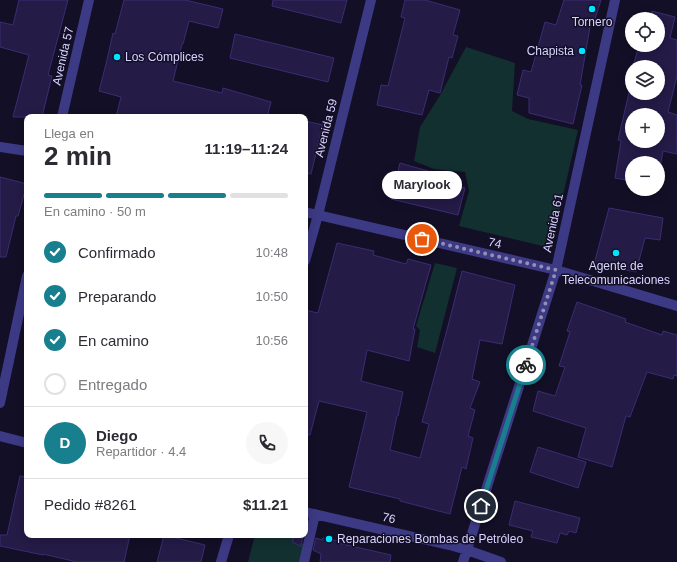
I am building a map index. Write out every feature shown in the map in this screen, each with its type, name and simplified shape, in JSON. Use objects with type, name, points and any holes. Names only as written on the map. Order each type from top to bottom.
[{"type":"street","name":"Avenida 57","points":[[63,114],[89,0]]},
{"type":"street","name":"Avenida 59","points":[[308,250],[371,0]]},
{"type":"street","name":"Avenida 61","points":[[463,562],[556,270],[615,0]]},
{"type":"street","points":[[0,147],[24,151]]},
{"type":"street","name":"74","points":[[308,213],[556,270],[677,306]]},
{"type":"street","points":[[0,403],[24,290]]},
{"type":"street","points":[[0,436],[24,442]]},
{"type":"street","name":"76","points":[[308,513],[467,550],[501,562]]},
{"type":"street","points":[[304,562],[315,514]]},
{"type":"street","points":[[221,562],[228,538]]},
{"type":"green space","points":[[466,47],[515,63],[512,111],[528,119],[578,130],[551,248],[459,226],[469,191],[465,172],[434,169],[414,161],[420,127],[439,97]]},
{"type":"green space","points":[[435,263],[457,268],[435,353],[417,347],[420,330],[416,326]]},
{"type":"green space","points":[[254,538],[297,538],[305,546],[301,562],[248,562]]},
{"type":"building","points":[[19,0],[68,0],[48,75],[52,76],[43,114],[24,114],[24,117],[13,117],[29,55],[0,47],[0,22],[13,25]]},
{"type":"building","points":[[124,0],[185,0],[223,9],[218,28],[189,21],[173,81],[222,93],[223,88],[271,102],[268,114],[117,114],[121,97],[99,91],[113,33],[115,34]]},
{"type":"building","points":[[273,0],[347,0],[341,23],[272,6]]},
{"type":"building","points":[[405,0],[425,0],[460,10],[453,35],[458,36],[452,58],[449,57],[440,93],[429,90],[422,115],[377,105],[381,85],[388,86],[405,18],[401,17]]},
{"type":"building","points":[[564,0],[601,0],[594,22],[591,21],[580,85],[582,85],[573,124],[529,113],[529,98],[517,95],[523,70],[531,72],[545,22],[556,25]]},
{"type":"building","points":[[665,14],[675,17],[670,38],[677,40],[677,76],[668,112],[677,115],[677,154],[663,151],[662,156],[625,156],[625,180],[615,178],[621,141],[618,140],[625,110],[625,148],[665,148],[665,108],[625,108],[627,100],[665,100],[665,60],[635,60],[637,52],[665,52]]},
{"type":"building","points":[[235,34],[334,58],[328,82],[230,58]]},
{"type":"building","points":[[308,122],[323,125],[311,174],[308,174]]},
{"type":"building","points":[[400,163],[428,171],[426,178],[465,188],[458,215],[391,199]]},
{"type":"building","points":[[0,177],[24,183],[24,195],[18,216],[16,216],[6,257],[0,257]]},
{"type":"building","points":[[609,208],[663,218],[660,240],[645,238],[636,272],[594,264]]},
{"type":"building","points":[[337,243],[374,251],[373,255],[406,264],[408,259],[431,265],[413,329],[415,329],[409,361],[367,350],[361,381],[403,392],[390,450],[420,458],[429,424],[422,422],[462,271],[515,285],[502,344],[480,340],[472,379],[480,382],[470,408],[475,410],[468,436],[473,438],[466,469],[462,467],[450,514],[400,501],[400,499],[349,487],[367,412],[319,401],[310,435],[308,435],[308,311],[318,313]]},
{"type":"building","points":[[577,302],[626,319],[625,322],[662,335],[663,331],[677,335],[677,376],[674,375],[673,379],[647,372],[630,417],[626,416],[612,467],[578,457],[586,428],[533,411],[538,391],[555,396],[565,367],[559,366],[570,332],[567,331]]},
{"type":"building","points":[[538,447],[586,462],[578,488],[530,472]]},
{"type":"building","points":[[20,476],[24,477],[24,538],[129,538],[124,562],[77,562],[0,546],[0,535],[7,535]]},
{"type":"building","points":[[515,501],[580,518],[576,533],[569,531],[567,535],[560,533],[557,543],[531,537],[533,531],[509,525]]},
{"type":"building","points":[[163,538],[176,538],[205,545],[201,562],[157,562]]},
{"type":"building","points":[[294,538],[302,538],[301,546],[292,542]]},
{"type":"building","points":[[316,538],[322,540],[323,538],[339,541],[338,543],[391,555],[390,562],[320,562],[321,554],[313,550]]},
{"type":"way so far","points":[[422,239],[556,270],[526,365]]},
{"type":"place","name":"Tornero","points":[[592,9]]},
{"type":"place","name":"Chapista","points":[[582,51]]},
{"type":"place","name":"Los Cómplices","points":[[117,57]]},
{"type":"place","name":"Marylook","points":[[422,239]]},
{"type":"place","name":"Agente de Telecomunicaciones","points":[[616,253]]},
{"type":"place","name":"Reparaciones Bombas de Petróleo","points":[[329,539]]},
{"type":"route","points":[[481,506],[526,365]]}]
